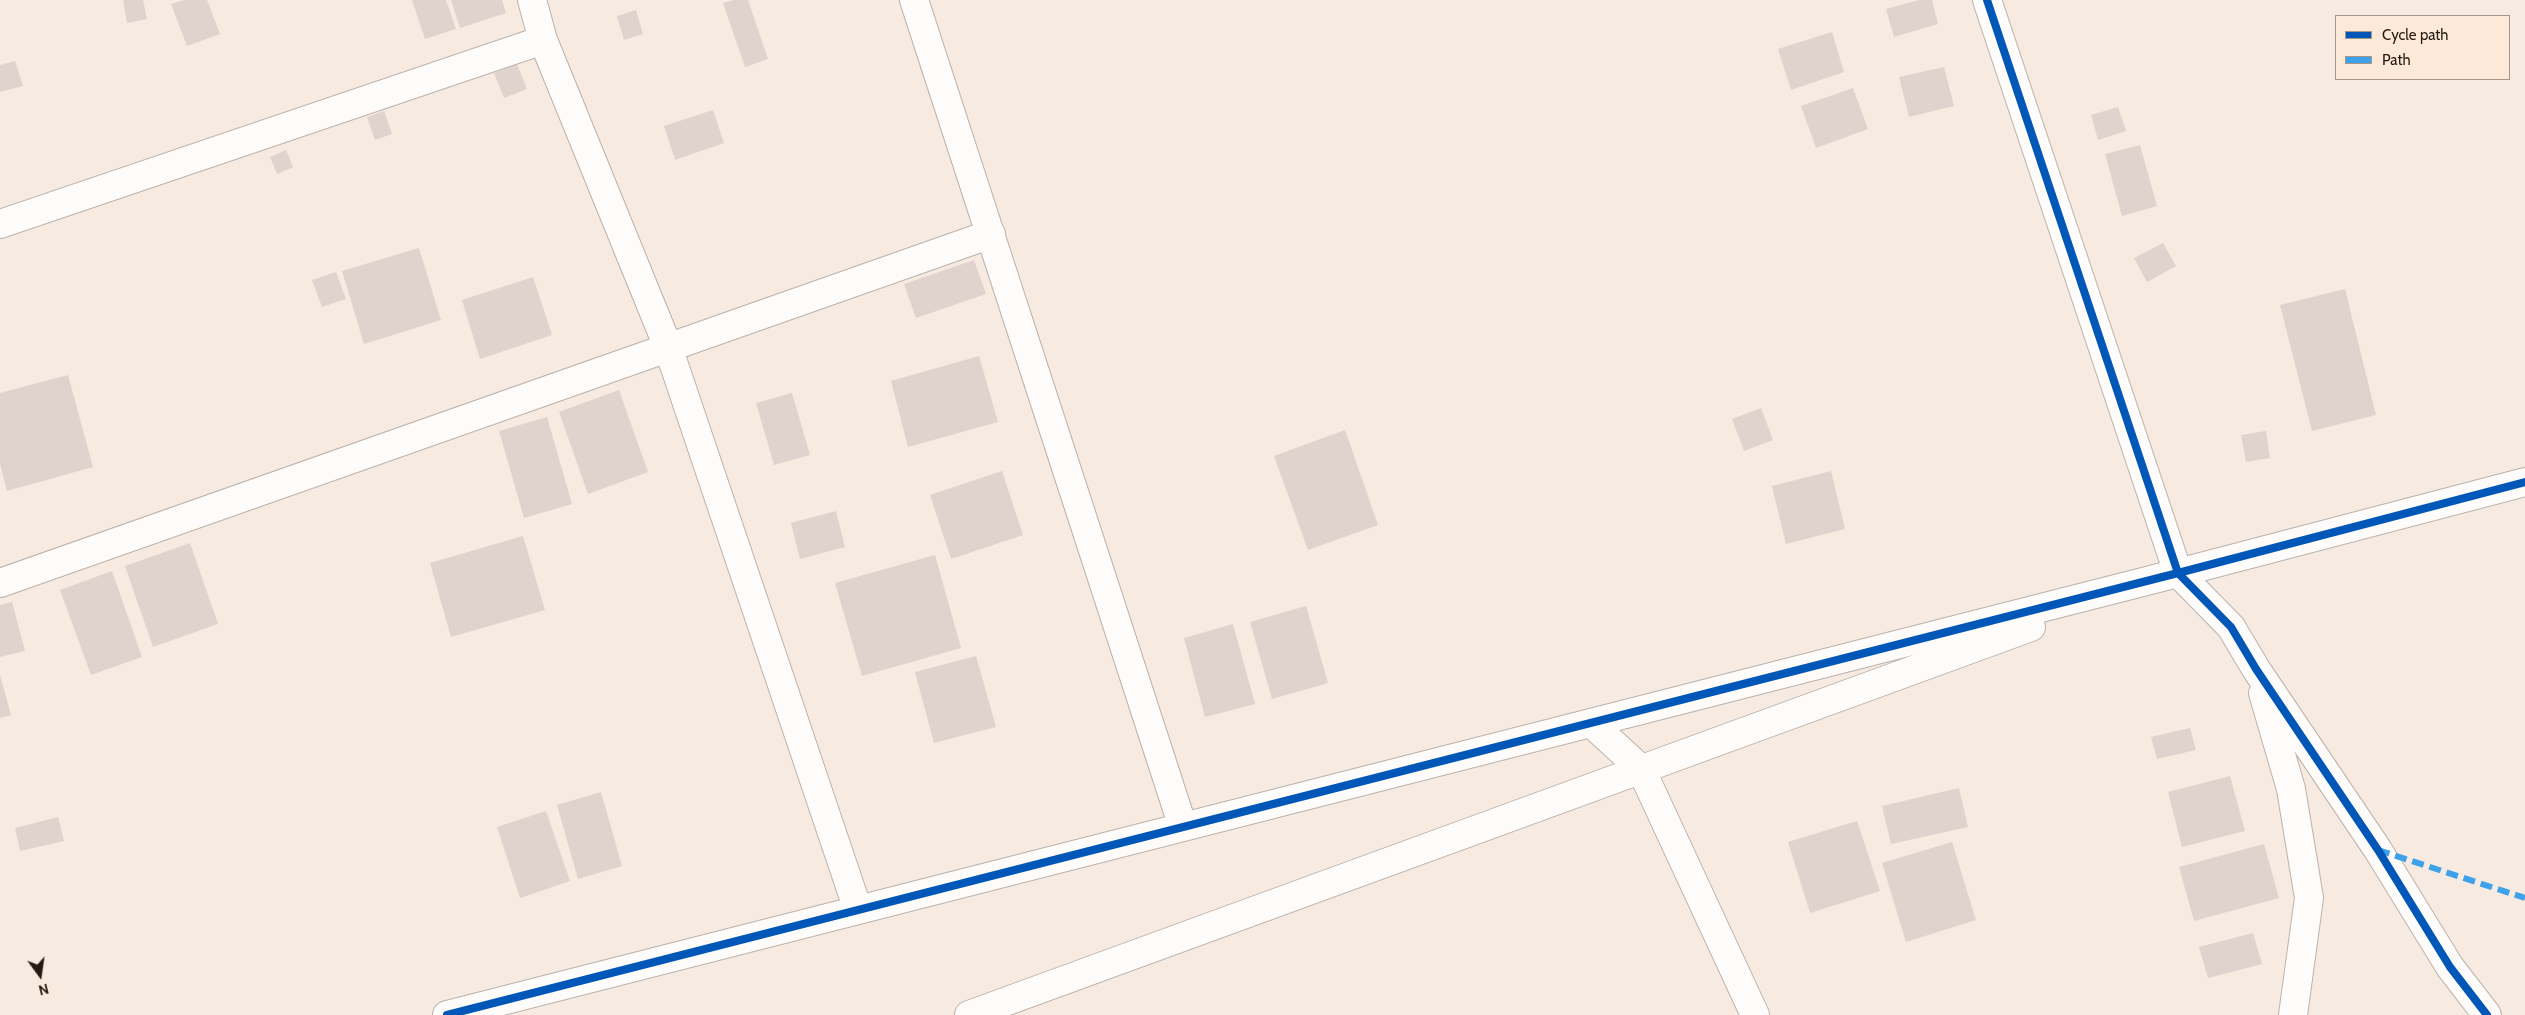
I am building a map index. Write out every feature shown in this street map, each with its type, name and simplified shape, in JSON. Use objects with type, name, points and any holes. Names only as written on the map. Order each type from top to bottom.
[{"type":"street","points":[[532,0],[543,40],[668,347],[858,910]]},
{"type":"street","points":[[914,0],[1183,827]]},
{"type":"street","points":[[1987,0],[2178,574],[2231,627],[2256,669],[2378,850],[2450,967],[2487,1015]]},
{"type":"street","points":[[0,224],[543,40]]},
{"type":"street","points":[[0,583],[991,234]]},
{"type":"street","points":[[447,1015],[2178,574],[2525,482]]},
{"type":"street","points":[[969,1015],[2178,574]]},
{"type":"street","points":[[2256,669],[2291,789],[2309,898],[2294,1015]]},
{"type":"street","points":[[1591,724],[1641,769],[1755,1015]]},
{"type":"building","points":[[123,0],[143,0],[147,19],[127,23]]},
{"type":"building","points":[[184,0],[207,0],[220,34],[187,46],[171,4]]},
{"type":"building","points":[[412,0],[446,0],[456,29],[425,39]]},
{"type":"building","points":[[451,0],[502,0],[506,13],[460,28]]},
{"type":"building","points":[[734,0],[748,0],[768,59],[745,67],[723,3]]},
{"type":"building","points":[[1919,0],[1932,0],[1938,24],[1894,37],[1886,9]]},
{"type":"building","points":[[636,10],[643,34],[624,40],[617,16]]},
{"type":"building","points":[[1832,32],[1844,72],[1791,90],[1778,49]]},
{"type":"building","points":[[15,61],[23,86],[0,92],[0,65]]},
{"type":"building","points":[[517,64],[527,89],[504,98],[494,73]]},
{"type":"building","points":[[1944,67],[1954,106],[1909,117],[1899,77]]},
{"type":"building","points":[[1853,88],[1868,129],[1816,148],[1801,106]]},
{"type":"building","points":[[2118,107],[2126,131],[2098,140],[2091,115]]},
{"type":"building","points":[[713,110],[724,143],[675,160],[664,126]]},
{"type":"building","points":[[384,111],[392,134],[375,140],[367,117]]},
{"type":"building","points":[[2140,145],[2157,206],[2122,216],[2105,154]]},
{"type":"building","points":[[286,150],[293,167],[277,174],[270,157]]},
{"type":"building","points":[[2163,243],[2176,266],[2147,282],[2134,258]]},
{"type":"building","points":[[419,248],[441,320],[364,344],[342,271]]},
{"type":"building","points":[[974,260],[986,294],[916,318],[904,284]]},
{"type":"building","points":[[336,272],[346,299],[322,307],[312,280]]},
{"type":"building","points":[[533,277],[552,335],[480,359],[462,300]]},
{"type":"building","points":[[2345,289],[2376,415],[2312,431],[2280,305]]},
{"type":"building","points":[[979,356],[998,422],[908,447],[891,381]]},
{"type":"building","points":[[68,375],[93,467],[7,491],[0,464],[0,393]]},
{"type":"building","points":[[619,390],[648,472],[588,494],[559,412]]},
{"type":"building","points":[[792,393],[810,455],[774,465],[756,403]]},
{"type":"building","points":[[1761,408],[1773,440],[1744,451],[1732,419]]},
{"type":"building","points":[[547,417],[572,504],[524,518],[499,431]]},
{"type":"building","points":[[1345,430],[1378,525],[1308,550],[1274,456]]},
{"type":"building","points":[[2266,431],[2270,458],[2246,462],[2241,435]]},
{"type":"building","points":[[1002,471],[1023,535],[951,559],[930,495]]},
{"type":"building","points":[[1831,471],[1845,529],[1786,544],[1772,486]]},
{"type":"building","points":[[836,511],[845,547],[800,559],[791,523]]},
{"type":"building","points":[[523,536],[545,610],[451,637],[430,563]]},
{"type":"building","points":[[190,543],[218,624],[153,647],[125,566]]},
{"type":"building","points":[[935,555],[961,648],[862,676],[835,583]]},
{"type":"building","points":[[112,571],[142,657],[91,675],[60,590]]},
{"type":"building","points":[[12,602],[25,651],[0,657],[0,605]]},
{"type":"building","points":[[1306,606],[1328,683],[1272,699],[1250,622]]},
{"type":"building","points":[[1233,624],[1255,704],[1205,717],[1184,638]]},
{"type":"building","points":[[976,656],[996,727],[934,743],[915,672]]},
{"type":"building","points":[[0,675],[11,715],[0,718]]},
{"type":"building","points":[[2190,728],[2196,750],[2157,759],[2151,737]]},
{"type":"building","points":[[2230,776],[2245,831],[2182,847],[2168,792]]},
{"type":"building","points":[[1959,788],[1968,827],[1891,844],[1882,806]]},
{"type":"building","points":[[601,792],[622,866],[578,879],[557,805]]},
{"type":"building","points":[[546,811],[570,881],[520,898],[497,827]]},
{"type":"building","points":[[58,817],[64,841],[20,851],[15,828]]},
{"type":"building","points":[[1857,821],[1880,891],[1810,913],[1788,842]]},
{"type":"building","points":[[1952,842],[1976,920],[1906,942],[1882,863]]},
{"type":"building","points":[[2264,844],[2279,898],[2194,921],[2179,867]]},
{"type":"building","points":[[2253,933],[2262,964],[2208,978],[2199,947]]},
{"type":"marked path","points":[[2378,850],[2525,898]]},
{"type":"cycle path","points":[[1987,0],[2178,573],[2231,627],[2256,669],[2378,850],[2450,967],[2487,1015]]},
{"type":"cycle path","points":[[447,1015],[2178,573],[2525,482]]}]
